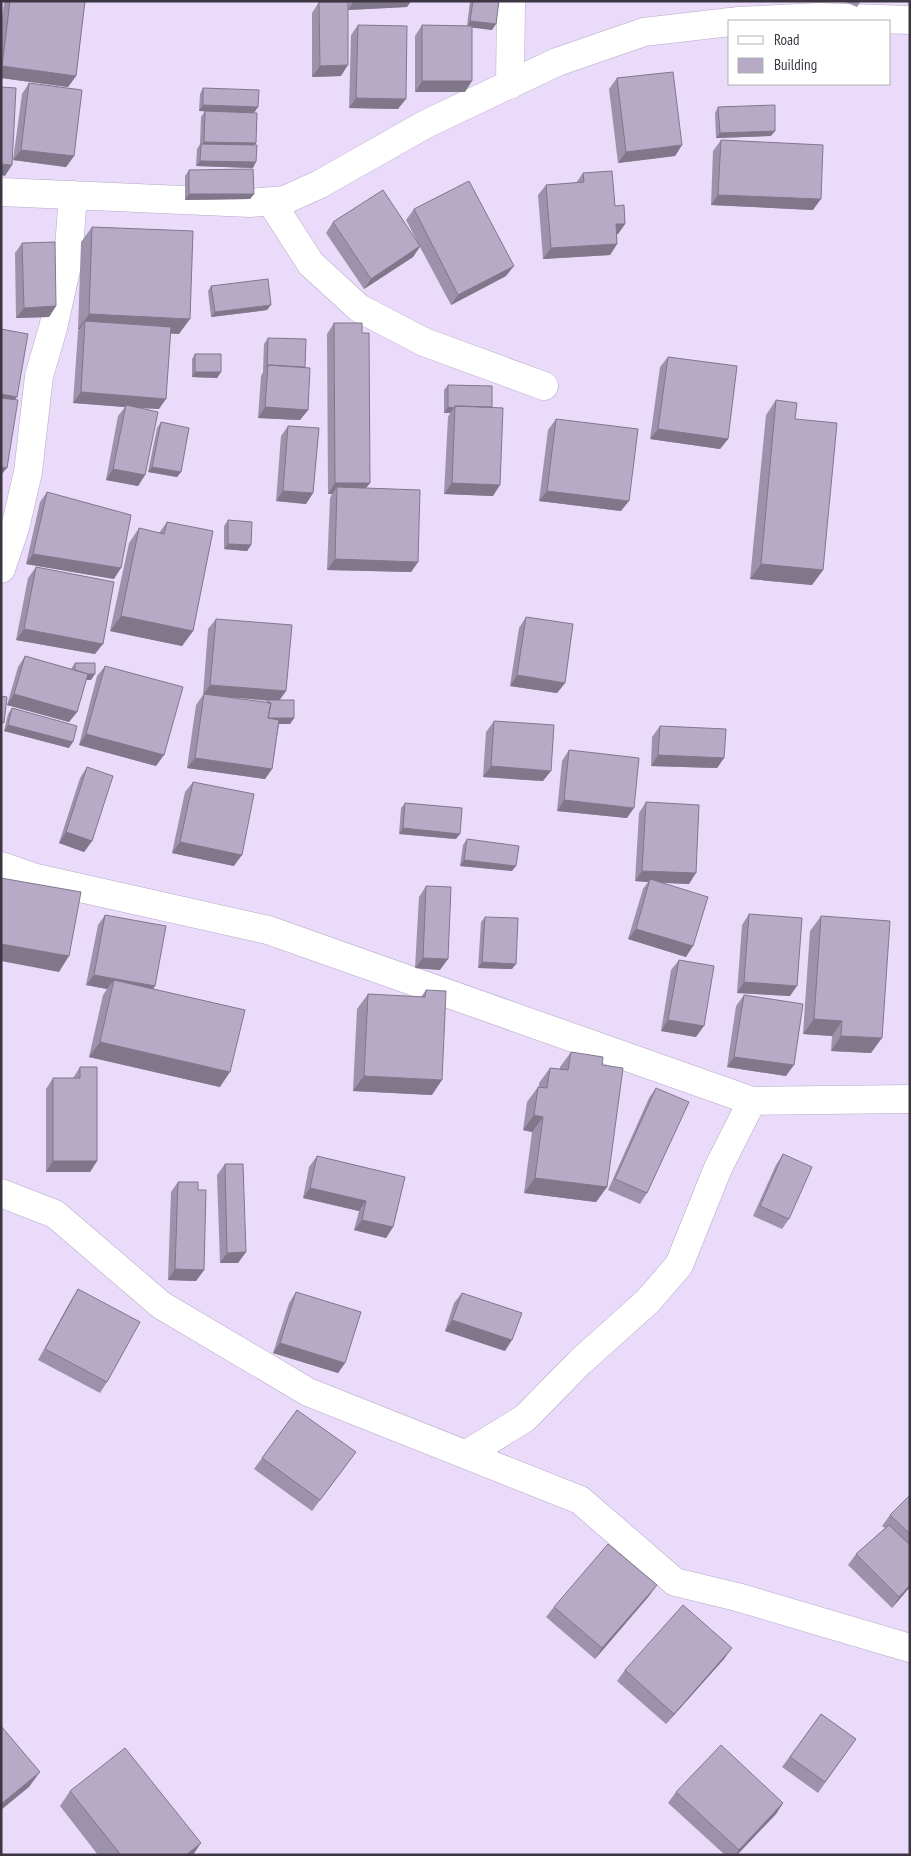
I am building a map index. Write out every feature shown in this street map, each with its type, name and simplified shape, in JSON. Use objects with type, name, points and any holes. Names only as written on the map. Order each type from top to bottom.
[{"type":"street","points":[[510,85],[511,1]]},
{"type":"street","points":[[757,20],[818,17],[885,10],[910,20]]},
{"type":"street","points":[[1,192],[250,203],[285,200],[320,184],[426,124],[557,62],[644,32],[728,22]]},
{"type":"street","points":[[1,569],[14,528],[28,472],[39,376],[53,328],[68,261],[72,195]]},
{"type":"street","points":[[270,202],[311,264],[359,308],[424,342],[544,386]]},
{"type":"street","points":[[1,866],[36,878],[268,930],[752,1101],[910,1099]]},
{"type":"street","points":[[467,1454],[525,1418],[580,1362],[648,1301],[680,1265],[718,1168],[752,1101]]},
{"type":"street","points":[[1,1193],[55,1214],[161,1305],[308,1392],[580,1500],[674,1582],[737,1597],[910,1648]]},
{"type":"building","points":[[10,1],[85,1],[76,76],[2,66]]},
{"type":"building","points":[[473,1],[499,1],[496,24],[470,21]]},
{"type":"building","points":[[319,2],[348,2],[348,65],[320,66]]},
{"type":"building","points":[[358,25],[407,26],[406,99],[356,98]]},
{"type":"building","points":[[422,25],[472,26],[472,81],[422,81]]},
{"type":"building","points":[[673,72],[682,145],[626,152],[617,78]]},
{"type":"building","points":[[29,83],[82,90],[74,156],[21,150]]},
{"type":"building","points":[[1,87],[16,88],[12,165],[1,164]]},
{"type":"building","points":[[203,88],[259,90],[258,107],[203,105]]},
{"type":"building","points":[[775,105],[775,131],[720,133],[718,107]]},
{"type":"building","points":[[205,111],[257,113],[256,143],[204,142]]},
{"type":"building","points":[[721,140],[823,145],[821,199],[718,195]]},
{"type":"building","points":[[201,144],[257,145],[256,162],[200,161]]},
{"type":"building","points":[[253,169],[254,194],[189,194],[189,170]]},
{"type":"building","points":[[612,171],[615,206],[624,205],[625,224],[616,224],[617,244],[551,248],[546,185],[584,182],[583,173]]},
{"type":"building","points":[[469,181],[514,266],[458,295],[414,209]]},
{"type":"building","points":[[383,190],[420,246],[371,279],[333,222]]},
{"type":"building","points":[[92,227],[193,231],[190,319],[89,314]]},
{"type":"building","points":[[55,242],[56,306],[24,308],[22,243]]},
{"type":"building","points":[[268,279],[271,305],[215,312],[211,286]]},
{"type":"building","points":[[85,321],[171,327],[166,399],[81,392]]},
{"type":"building","points":[[334,323],[362,323],[362,333],[369,333],[370,483],[335,483]]},
{"type":"building","points":[[1,329],[28,334],[17,397],[1,394]]},
{"type":"building","points":[[268,338],[306,339],[305,367],[268,365],[267,367]]},
{"type":"building","points":[[195,354],[221,354],[221,372],[195,372]]},
{"type":"building","points":[[668,357],[737,366],[728,439],[658,429]]},
{"type":"building","points":[[268,365],[310,368],[308,410],[265,407]]},
{"type":"building","points":[[448,385],[492,386],[492,407],[448,407]]},
{"type":"building","points":[[1,398],[18,400],[7,468],[1,467]]},
{"type":"building","points":[[776,400],[797,403],[795,419],[837,423],[823,570],[761,564]]},
{"type":"building","points":[[126,405],[158,412],[145,475],[113,469]]},
{"type":"building","points":[[455,406],[503,408],[500,485],[452,483]]},
{"type":"building","points":[[556,419],[638,429],[629,501],[547,491]]},
{"type":"building","points":[[161,422],[189,428],[181,472],[152,467]]},
{"type":"building","points":[[288,426],[319,428],[313,493],[283,491]]},
{"type":"building","points":[[337,487],[420,490],[418,562],[335,559]]},
{"type":"building","points":[[47,492],[131,515],[121,568],[33,554]]},
{"type":"building","points":[[228,520],[252,522],[251,545],[228,544]]},
{"type":"building","points":[[167,522],[213,531],[193,631],[121,616],[139,528],[164,534]]},
{"type":"building","points":[[36,567],[114,582],[103,644],[24,629]]},
{"type":"building","points":[[526,617],[573,624],[565,683],[517,675]]},
{"type":"building","points":[[216,619],[292,625],[286,691],[210,685]]},
{"type":"building","points":[[25,656],[88,674],[77,712],[14,694]]},
{"type":"building","points":[[75,663],[95,663],[95,674],[75,670]]},
{"type":"building","points":[[105,666],[183,687],[164,755],[86,734]]},
{"type":"building","points":[[204,694],[271,703],[268,718],[279,720],[272,769],[195,758]]},
{"type":"building","points":[[1,696],[7,697],[4,723],[1,722]]},
{"type":"building","points":[[268,700],[294,700],[294,718],[268,718],[271,703],[268,703]]},
{"type":"building","points":[[12,708],[77,726],[73,742],[8,725]]},
{"type":"building","points":[[494,721],[554,725],[551,771],[491,766]]},
{"type":"building","points":[[660,726],[726,729],[724,758],[658,755]]},
{"type":"building","points":[[569,750],[639,758],[634,808],[564,800]]},
{"type":"building","points":[[87,767],[113,776],[92,841],[66,832]]},
{"type":"building","points":[[193,782],[254,794],[242,855],[180,842]]},
{"type":"building","points":[[646,802],[699,805],[696,873],[642,871]]},
{"type":"building","points":[[405,803],[462,808],[460,834],[403,828]]},
{"type":"building","points":[[467,839],[519,846],[516,866],[464,860]]},
{"type":"building","points":[[1,878],[81,892],[69,956],[1,944]]},
{"type":"building","points":[[650,879],[708,897],[693,946],[636,929]]},
{"type":"building","points":[[426,886],[451,887],[448,959],[423,958]]},
{"type":"building","points":[[749,914],[802,918],[797,986],[744,982]]},
{"type":"building","points":[[105,915],[166,926],[155,986],[94,975]]},
{"type":"building","points":[[821,916],[890,921],[882,1038],[841,1036],[842,1021],[814,1019]]},
{"type":"building","points":[[485,917],[518,918],[516,964],[482,962]]},
{"type":"building","points":[[679,960],[714,966],[704,1026],[668,1020]]},
{"type":"building","points":[[114,980],[245,1010],[230,1072],[100,1042]]},
{"type":"building","points":[[426,990],[446,991],[442,1080],[364,1076],[368,994],[425,997]]},
{"type":"building","points":[[744,995],[803,1004],[794,1065],[734,1057]]},
{"type":"building","points":[[571,1052],[603,1057],[602,1065],[623,1068],[607,1187],[535,1178],[543,1117],[534,1115],[538,1087],[547,1088],[550,1068],[568,1070]]},
{"type":"building","points":[[80,1067],[97,1067],[97,1161],[53,1161],[53,1078],[80,1078]]},
{"type":"building","points":[[656,1088],[689,1102],[647,1193],[615,1179]]},
{"type":"building","points":[[783,1154],[812,1167],[789,1219],[760,1206]]},
{"type":"building","points":[[317,1156],[405,1177],[393,1227],[362,1220],[366,1201],[310,1188]]},
{"type":"building","points":[[225,1164],[243,1164],[246,1252],[227,1253]]},
{"type":"building","points":[[178,1182],[198,1182],[198,1190],[206,1190],[204,1270],[175,1269]]},
{"type":"building","points":[[78,1289],[140,1322],[107,1382],[45,1349]]},
{"type":"building","points":[[296,1292],[361,1312],[345,1363],[280,1343]]},
{"type":"building","points":[[462,1293],[522,1313],[512,1340],[452,1320]]},
{"type":"building","points":[[297,1410],[356,1452],[320,1500],[262,1458]]},
{"type":"building","points":[[910,1497],[910,1534],[890,1515]]},
{"type":"building","points":[[889,1525],[910,1545],[910,1585],[899,1597],[856,1554]]},
{"type":"building","points":[[608,1544],[657,1585],[602,1648],[554,1607]]},
{"type":"building","points":[[683,1605],[732,1648],[674,1714],[625,1670]]},
{"type":"building","points":[[821,1714],[856,1739],[825,1782],[790,1757]]},
{"type":"building","points":[[1,1726],[40,1772],[1,1804]]},
{"type":"building","points":[[721,1745],[783,1803],[739,1850],[676,1792]]},
{"type":"building","points":[[125,1748],[201,1843],[186,1855],[121,1855],[70,1791]]}]
